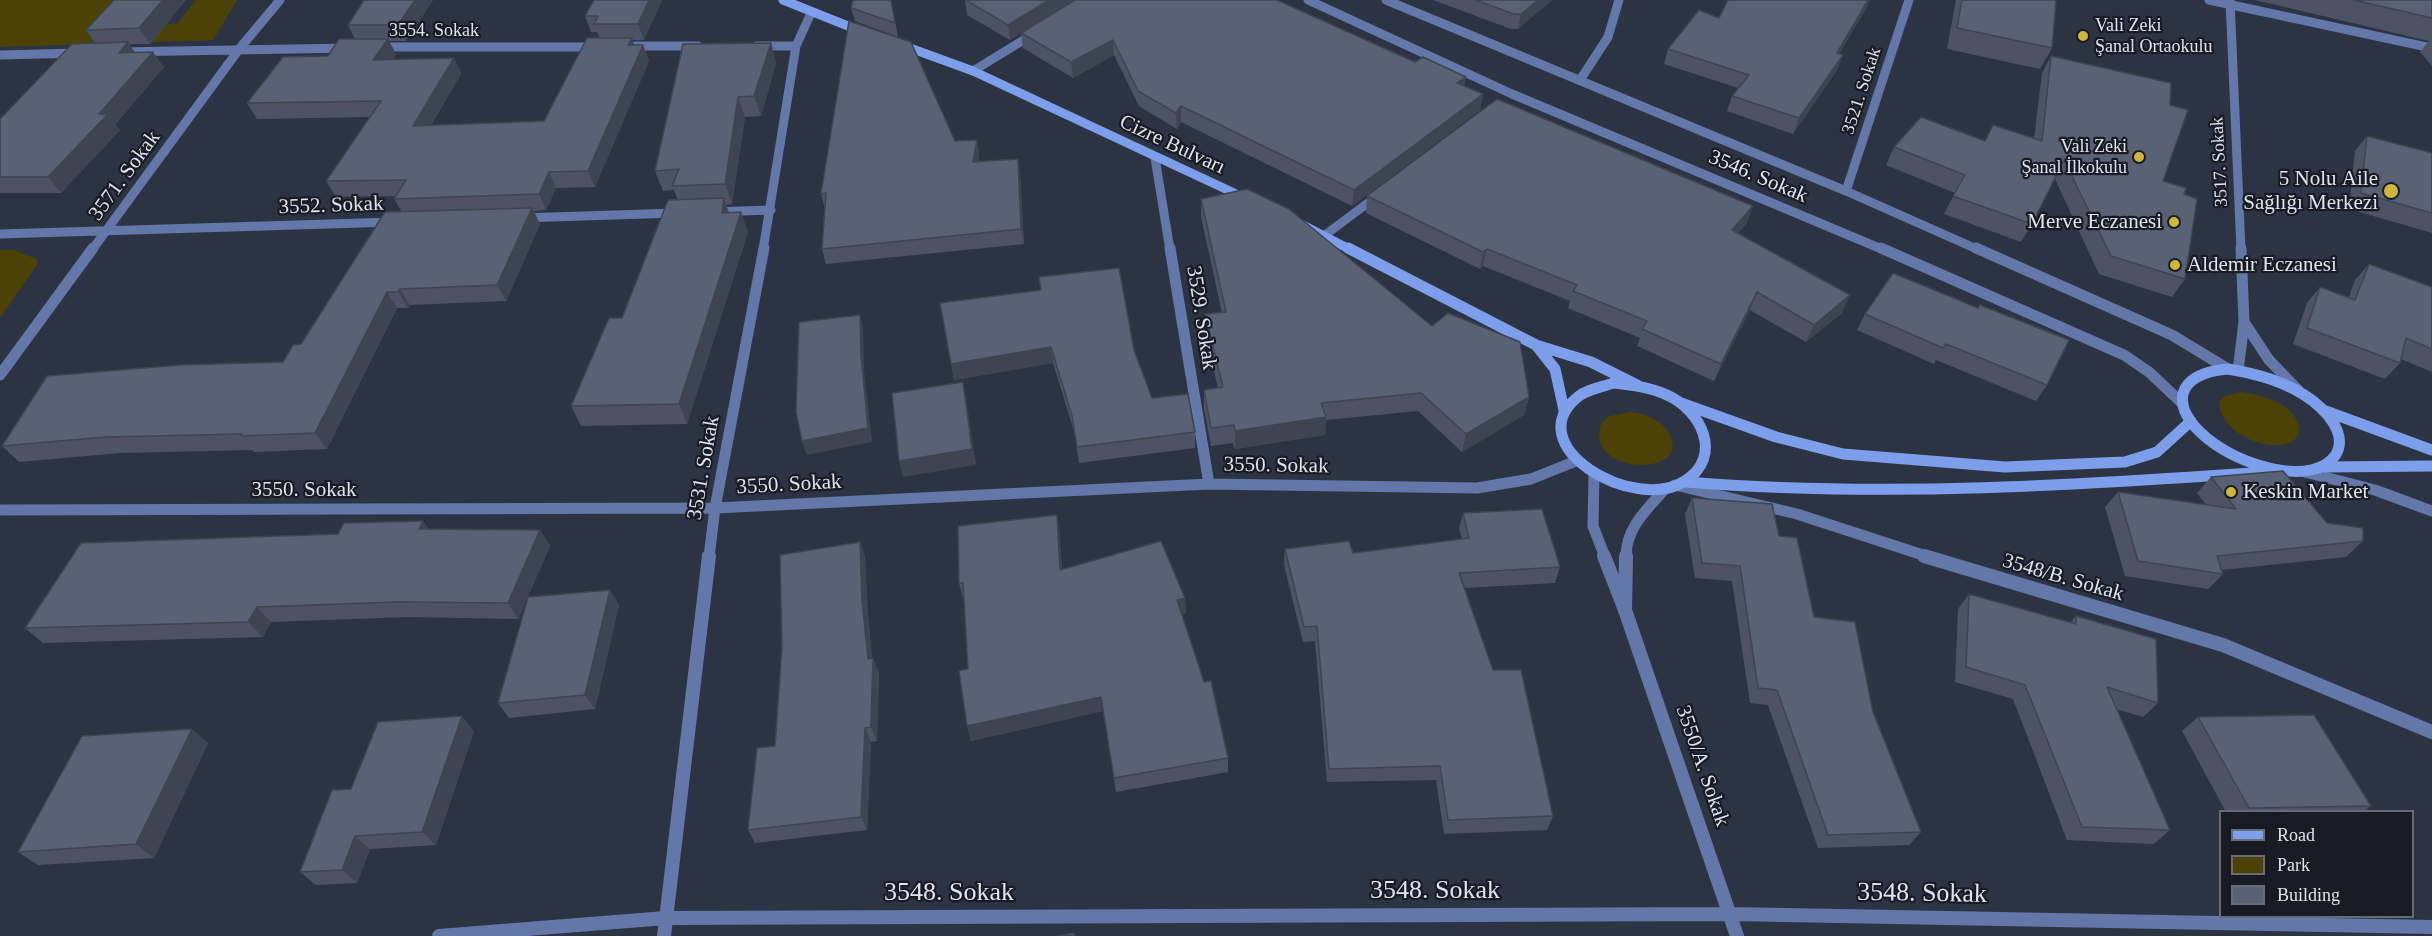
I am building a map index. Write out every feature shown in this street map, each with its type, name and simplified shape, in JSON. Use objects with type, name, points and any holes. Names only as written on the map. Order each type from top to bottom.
[{"type":"main road","points":[[783,0],[811,13],[876,36]]},
{"type":"main road","name":"Cizre Bulvarı","points":[[887,40],[973,71],[1262,206]]},
{"type":"main road","points":[[1293,220],[1325,234],[1536,345],[1591,362],[1637,385],[1660,392],[1681,404],[1776,437],[1843,454],[2005,467],[2126,462],[2157,452],[2191,421]]},
{"type":"main road","points":[[1536,345],[1555,369],[1564,410],[1560,427],[1564,444],[1576,461],[1594,475],[1625,487],[1642,490],[1675,485],[1757,489],[1941,490],[2062,486],[2281,471],[2305,472],[2325,467],[2432,466]]},
{"type":"main road","points":[[2281,471],[2254,465],[2206,438],[2191,421],[2182,404],[2184,390],[2192,378],[2207,371],[2233,370],[2253,373],[2278,381],[2302,394],[2322,409],[2335,426],[2340,443],[2336,457],[2325,467]]},
{"type":"main road","points":[[1564,410],[1575,397],[1592,388],[1613,383],[1637,385]]},
{"type":"main road","points":[[1675,485],[1700,469],[1707,453],[1706,435],[1696,418],[1681,404]]},
{"type":"main road","points":[[2322,409],[2432,450]]},
{"type":"street","name":"3571. Sokak","points":[[0,375],[240,48],[280,0]]},
{"type":"street","name":"3546. Sokak","points":[[1308,0],[1512,93],[1827,225],[2124,356],[2149,372],[2182,404]]},
{"type":"street","name":"3546. Sokak","points":[[1386,0],[1846,191],[2172,335],[2233,370]]},
{"type":"street","points":[[1580,80],[1608,37],[1619,0]]},
{"type":"street","name":"3521. Sokak","points":[[1846,191],[1909,0]]},
{"type":"street","points":[[2209,0],[2230,2],[2432,48]]},
{"type":"street","name":"3517. Sokak","points":[[2230,2],[2244,322],[2233,370]]},
{"type":"street","name":"3531. Sokak","points":[[664,936],[715,508],[771,210],[796,46],[811,13]]},
{"type":"street","points":[[973,71],[1041,29]]},
{"type":"street","name":"3554. Sokak","points":[[370,47],[607,46]]},
{"type":"street","points":[[618,46],[713,46]]},
{"type":"street","points":[[749,46],[796,46]]},
{"type":"street","name":"3554. Sokak","points":[[103,52],[240,48],[358,48]]},
{"type":"street","points":[[0,55],[91,52]]},
{"type":"street","points":[[1503,100],[1512,93]]},
{"type":"street","name":"3529. Sokak","points":[[1155,158],[1209,484]]},
{"type":"street","points":[[1325,234],[1391,185]]},
{"type":"street","points":[[700,212],[771,210]]},
{"type":"street","points":[[510,218],[688,213]]},
{"type":"street","name":"3552. Sokak","points":[[0,234],[404,222]]},
{"type":"street","points":[[2244,322],[2269,360],[2302,394]]},
{"type":"street","name":"3550. Sokak","points":[[0,510],[715,508],[1209,484],[1477,488],[1532,478],[1576,461]]},
{"type":"street","points":[[2305,472],[2375,490],[2432,511]]},
{"type":"street","name":"3550/A. Sokak","points":[[1594,475],[1593,526],[1625,610],[1737,936]]},
{"type":"street","points":[[1625,610],[1626,545],[1634,524],[1675,485]]},
{"type":"street","name":"3548/B. Sokak","points":[[1675,485],[1797,514],[1949,564],[2223,645],[2432,732]]},
{"type":"street","name":"3548. Sokak","points":[[439,936],[666,918],[1731,914],[2432,927]]},
{"type":"green space","points":[[0,0],[121,0],[102,26],[177,24],[196,0],[237,0],[213,40],[0,47]]},
{"type":"green space","points":[[0,250],[13,250],[37,259],[37,265],[0,318]]},
{"type":"green space","points":[[2242,392],[2268,398],[2291,412],[2299,429],[2296,438],[2281,445],[2269,445],[2235,431],[2221,413],[2219,402],[2224,396]]},
{"type":"green space","points":[[1631,412],[1654,419],[1667,430],[1672,449],[1665,459],[1652,464],[1636,464],[1619,461],[1606,452],[1599,439],[1602,422],[1610,416]]},
{"type":"building","points":[[114,0],[163,0],[139,28],[86,30]]},
{"type":"building","points":[[364,0],[415,0],[398,25],[348,25]]},
{"type":"building","points":[[594,0],[649,0],[638,24],[594,24],[598,16],[585,16]]},
{"type":"building","points":[[853,0],[891,0],[895,23],[851,8]]},
{"type":"building","points":[[966,0],[1049,0],[1008,25]]},
{"type":"building","points":[[1075,0],[1277,0],[1415,62],[1423,57],[1466,77],[1457,83],[1483,94],[1354,190],[1181,106],[1176,113],[1138,91],[1113,40],[1071,62],[1021,33]]},
{"type":"building","points":[[1475,0],[1538,0],[1521,14],[1514,14]]},
{"type":"building","points":[[1728,0],[1868,0],[1837,53],[1843,55],[1799,118],[1732,96],[1749,75],[1668,49],[1699,10],[1719,18]]},
{"type":"building","points":[[1962,0],[2056,0],[2052,48],[1957,28]]},
{"type":"building","points":[[2354,0],[2432,0],[2432,18]]},
{"type":"building","points":[[849,21],[911,42],[955,141],[977,140],[973,162],[1018,159],[1021,229],[822,249],[826,193],[821,194]]},
{"type":"building","points":[[587,38],[632,38],[628,45],[643,45],[588,171],[549,172],[539,194],[394,199],[406,180],[326,181],[381,101],[247,103],[283,57],[328,56],[339,39],[388,39],[373,60],[454,58],[413,126],[544,121]]},
{"type":"building","points":[[128,42],[119,53],[153,52],[99,114],[108,114],[48,177],[0,177],[0,119],[72,44]]},
{"type":"building","points":[[771,43],[754,96],[738,97],[725,184],[672,186],[679,169],[655,171],[683,44]]},
{"type":"building","points":[[2051,56],[2171,83],[2170,105],[2188,110],[2163,181],[2186,188],[2184,194],[2197,199],[2185,279],[2111,256],[2064,160],[2032,224],[1953,196],[1965,175],[1894,147],[1921,117],[1985,141],[1993,125],[2042,141]]},
{"type":"building","points":[[1497,99],[1753,206],[1732,230],[1850,295],[1814,325],[1757,292],[1721,364],[1642,329],[1647,321],[1573,291],[1577,285],[1487,249],[1483,252],[1367,196]]},
{"type":"building","points":[[2367,136],[2432,153],[2432,213],[2361,193]]},
{"type":"building","points":[[1247,189],[1289,209],[1432,326],[1448,313],[1520,342],[1529,397],[1466,434],[1421,393],[1321,403],[1326,417],[1235,431],[1234,425],[1211,428],[1204,390],[1223,387],[1205,314],[1226,312],[1201,199]]},
{"type":"building","points":[[724,198],[722,213],[741,212],[679,404],[571,406],[609,318],[622,318],[668,200]]},
{"type":"building","points":[[532,208],[497,285],[400,289],[398,292],[387,292],[315,433],[106,437],[2,446],[47,376],[180,365],[283,362],[293,345],[301,344],[385,212]]},
{"type":"building","points":[[2369,264],[2432,287],[2432,349],[2406,338],[2400,363],[2307,328],[2320,287],[2355,300]]},
{"type":"building","points":[[1119,268],[1134,350],[1152,398],[1188,394],[1195,432],[1077,447],[1072,416],[1051,347],[951,364],[940,303],[1041,290],[1039,277]]},
{"type":"building","points":[[1893,273],[1978,308],[1980,305],[2069,340],[2047,385],[1946,344],[1943,348],[1865,314]]},
{"type":"building","points":[[860,315],[861,356],[868,428],[802,441],[796,412],[799,322]]},
{"type":"building","points":[[963,382],[972,449],[899,461],[892,393]]},
{"type":"building","points":[[2283,471],[2327,523],[2363,528],[2363,541],[2217,556],[2223,574],[2138,561],[2118,492],[2236,509],[2211,477]]},
{"type":"building","points":[[1692,498],[1772,504],[1779,536],[1797,538],[1814,617],[1855,622],[1873,712],[1921,832],[1828,835],[1777,690],[1758,688],[1740,566],[1702,563]]},
{"type":"building","points":[[1542,509],[1560,567],[1459,573],[1493,670],[1521,670],[1553,816],[1448,820],[1440,766],[1329,769],[1317,626],[1304,627],[1285,549],[1349,541],[1353,553],[1469,538],[1463,513]]},
{"type":"building","points":[[1057,515],[1060,570],[1161,541],[1185,598],[1177,600],[1204,682],[1211,681],[1228,758],[1114,778],[1101,697],[967,726],[959,671],[968,669],[963,583],[959,583],[958,526]]},
{"type":"building","points":[[423,521],[419,529],[540,530],[508,603],[395,602],[257,607],[248,622],[25,628],[81,543],[338,534],[344,523]]},
{"type":"building","points":[[860,542],[862,600],[868,659],[873,658],[871,727],[865,728],[861,817],[748,830],[757,748],[775,746],[782,647],[780,555]]},
{"type":"building","points":[[610,590],[585,695],[498,703],[528,597]]},
{"type":"building","points":[[1969,594],[2076,624],[2076,616],[2156,639],[2158,703],[2107,687],[2170,830],[2082,827],[2025,685],[1966,667]]},
{"type":"building","points":[[2314,715],[2371,806],[2249,808],[2198,717]]},
{"type":"building","points":[[462,716],[422,832],[355,836],[342,870],[300,872],[332,790],[351,789],[378,722]]},
{"type":"building","points":[[192,729],[136,844],[18,852],[82,736]]},
{"type":"building","points":[[1074,933],[1075,936],[1058,936]]},
{"type":"place","name":"Vali Zeki Şanal Ortaokulu","points":[[2083,36]]},
{"type":"place","name":"Vali Zeki Şanal İlkokulu","points":[[2139,157]]},
{"type":"place","name":"5 Nolu Aile Sağlığı Merkezi","points":[[2391,191]]},
{"type":"place","name":"Merve Eczanesi","points":[[2174,222]]},
{"type":"place","name":"Aldemir Eczanesi","points":[[2175,265]]},
{"type":"place","name":"Keskin Market","points":[[2231,492]]}]
